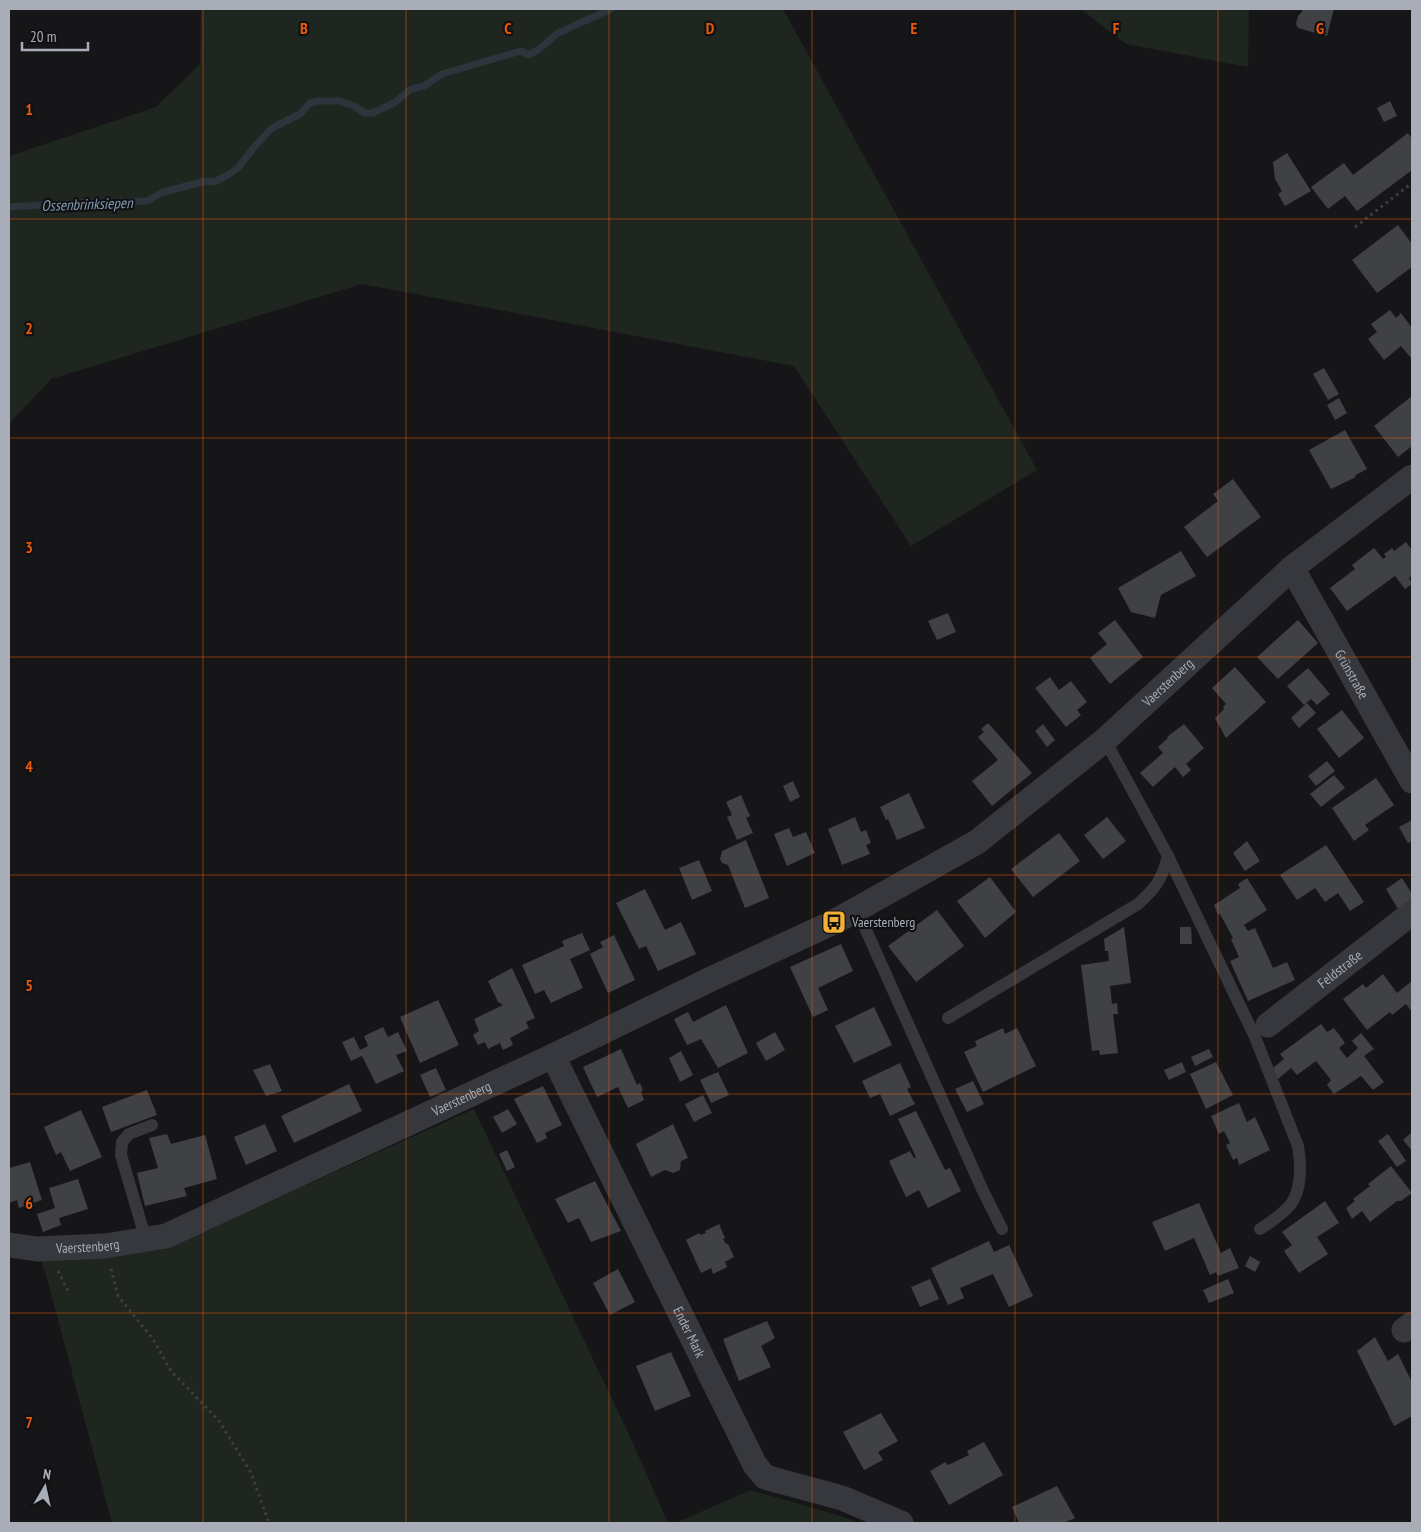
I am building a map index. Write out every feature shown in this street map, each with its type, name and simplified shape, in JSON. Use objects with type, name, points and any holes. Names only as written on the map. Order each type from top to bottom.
[{"type":"street","name":"Vaerstenberg","points":[[9,1244],[37,1248],[105,1246],[166,1236],[553,1056],[857,910],[977,842],[1105,740],[1292,568],[1412,477]]},
{"type":"street","name":"Grünstraße","points":[[1292,568],[1412,781]]},
{"type":"street","name":"Feldstraße","points":[[1268,1025],[1412,913]]},
{"type":"street","name":"Ender Mark","points":[[553,1056],[755,1465],[765,1477],[842,1498],[901,1523]]},
{"type":"lane","points":[[1105,740],[1168,856],[1255,1037],[1298,1146],[1302,1164],[1292,1203],[1260,1229]]},
{"type":"lane","points":[[948,1018],[1138,904],[1153,890],[1162,876],[1168,856]]},
{"type":"lane","points":[[857,910],[983,1191],[1002,1229]]},
{"type":"lane","points":[[146,1240],[121,1155],[122,1142],[129,1134],[152,1125]]},
{"type":"path","points":[[1354,227],[1412,183]]},
{"type":"path","points":[[105,1246],[118,1296],[153,1339],[171,1372],[219,1421],[251,1473],[269,1523]]},
{"type":"shaded area","points":[[201,9],[783,9],[1037,470],[911,546],[794,366],[362,284],[51,379],[9,424],[9,156],[156,107],[200,64]]},
{"type":"shaded area","points":[[1081,9],[1249,9],[1248,67],[1126,44]]},
{"type":"shaded area","points":[[474,1109],[631,1439],[668,1523],[112,1523],[41,1261],[164,1249]]},
{"type":"shaded area","points":[[751,1490],[841,1516],[859,1523],[675,1523]]},
{"type":"building","points":[[1303,9],[1334,9],[1327,36],[1298,28],[1296,24],[1298,16]]},
{"type":"building","points":[[1390,101],[1397,116],[1384,122],[1377,108]]},
{"type":"building","points":[[1408,133],[1412,139],[1412,170],[1357,211],[1345,196],[1328,209],[1311,187],[1344,163],[1353,175]]},
{"type":"building","points":[[1287,153],[1311,191],[1285,206],[1278,194],[1282,191],[1275,179],[1273,162]]},
{"type":"building","points":[[1398,225],[1412,244],[1412,267],[1377,293],[1352,260]]},
{"type":"building","points":[[1390,310],[1396,318],[1401,313],[1412,328],[1411,358],[1401,346],[1384,360],[1368,339],[1377,332],[1371,324]]},
{"type":"building","points":[[1324,368],[1339,394],[1328,400],[1313,374]]},
{"type":"building","points":[[1412,396],[1412,446],[1398,457],[1374,426]]},
{"type":"building","points":[[1339,398],[1347,413],[1335,420],[1327,405]]},
{"type":"building","points":[[1345,430],[1367,469],[1354,476],[1356,477],[1331,489],[1309,450]]},
{"type":"building","points":[[1233,479],[1261,517],[1207,557],[1184,527],[1218,501],[1213,494]]},
{"type":"building","points":[[1406,542],[1412,550],[1412,575],[1409,578],[1412,584],[1405,589],[1395,576],[1347,611],[1330,588],[1355,569],[1352,565],[1374,548],[1383,559],[1386,557],[1384,554],[1392,548],[1394,551]]},
{"type":"building","points":[[1181,551],[1196,576],[1161,595],[1155,618],[1131,612],[1118,588]]},
{"type":"building","points":[[948,613],[956,632],[937,640],[928,621]]},
{"type":"building","points":[[1115,620],[1143,657],[1110,684],[1090,658],[1107,644],[1098,633]]},
{"type":"building","points":[[1298,620],[1318,643],[1278,679],[1257,657]]},
{"type":"building","points":[[1235,667],[1266,702],[1226,738],[1215,718],[1224,709],[1223,707],[1226,704],[1212,688]]},
{"type":"building","points":[[1308,668],[1330,694],[1317,705],[1311,699],[1304,705],[1287,686]]},
{"type":"building","points":[[1050,677],[1059,690],[1071,681],[1087,702],[1077,710],[1081,715],[1066,727],[1035,688]]},
{"type":"building","points":[[1307,703],[1316,713],[1299,728],[1291,718]]},
{"type":"building","points":[[1342,710],[1364,738],[1339,758],[1317,729]]},
{"type":"building","points":[[988,723],[1032,773],[992,806],[972,781],[998,760],[978,737],[984,732],[981,729]]},
{"type":"building","points":[[1043,724],[1055,740],[1047,747],[1035,731]]},
{"type":"building","points":[[1184,724],[1204,748],[1186,764],[1191,770],[1183,777],[1175,767],[1153,787],[1140,773],[1163,753],[1158,747],[1167,737]]},
{"type":"building","points":[[1327,761],[1335,771],[1316,786],[1308,776]]},
{"type":"building","points":[[1334,775],[1345,788],[1321,807],[1310,794]]},
{"type":"building","points":[[1376,778],[1394,805],[1365,825],[1369,830],[1354,841],[1332,808]]},
{"type":"building","points":[[793,781],[800,797],[790,802],[783,786]]},
{"type":"building","points":[[909,793],[925,828],[897,840],[888,819],[886,820],[880,807]]},
{"type":"building","points":[[741,795],[750,816],[746,818],[753,833],[737,840],[727,817],[732,815],[726,802]]},
{"type":"building","points":[[855,817],[861,832],[866,830],[871,843],[866,845],[870,854],[842,865],[828,829]]},
{"type":"building","points":[[1107,817],[1126,841],[1103,859],[1084,835]]},
{"type":"building","points":[[1412,820],[1412,841],[1408,843],[1399,827]]},
{"type":"building","points":[[789,828],[793,837],[806,832],[815,853],[787,866],[774,834]]},
{"type":"building","points":[[1059,833],[1080,861],[1033,897],[1011,869]]},
{"type":"building","points":[[746,840],[769,898],[745,908],[728,865],[722,863],[720,859],[722,851]]},
{"type":"building","points":[[1247,841],[1260,861],[1245,871],[1233,853]]},
{"type":"building","points":[[1326,845],[1364,902],[1350,911],[1338,893],[1325,902],[1315,888],[1297,900],[1280,875]]},
{"type":"building","points":[[699,860],[712,891],[692,900],[679,868]]},
{"type":"building","points":[[990,877],[1016,912],[985,938],[957,901]]},
{"type":"building","points":[[1247,878],[1267,910],[1244,925],[1248,931],[1255,928],[1273,968],[1287,962],[1295,980],[1248,1001],[1230,961],[1239,957],[1231,939],[1233,938],[1220,914],[1218,915],[1214,905],[1240,888],[1238,884]]},
{"type":"building","points":[[1402,878],[1412,894],[1412,899],[1398,909],[1386,889]]},
{"type":"building","points":[[645,889],[665,930],[681,922],[696,954],[658,971],[646,946],[639,949],[616,903]]},
{"type":"building","points":[[937,910],[964,946],[916,982],[888,946]]},
{"type":"building","points":[[1124,927],[1131,983],[1110,986],[1112,1004],[1117,1003],[1118,1014],[1113,1014],[1118,1053],[1100,1055],[1099,1050],[1092,1051],[1081,965],[1109,961],[1108,951],[1105,951],[1104,939]]},
{"type":"building","points":[[1180,927],[1191,927],[1192,944],[1180,944]]},
{"type":"building","points":[[582,933],[590,950],[570,959],[583,988],[551,1003],[544,990],[535,994],[522,965],[564,946],[562,941]]},
{"type":"building","points":[[614,935],[635,980],[608,993],[590,954],[603,947],[600,942]]},
{"type":"building","points":[[841,944],[853,971],[818,988],[828,1010],[813,1017],[790,967]]},
{"type":"building","points":[[512,968],[535,1018],[526,1022],[529,1028],[510,1038],[513,1045],[503,1050],[500,1043],[488,1049],[485,1042],[478,1045],[473,1035],[479,1031],[474,1019],[503,1005],[498,1002],[488,981]]},
{"type":"building","points":[[1383,974],[1397,993],[1412,981],[1412,1012],[1406,1004],[1392,1015],[1390,1012],[1367,1030],[1343,999],[1363,984],[1366,988]]},
{"type":"building","points":[[438,1000],[459,1045],[420,1063],[400,1017]]},
{"type":"building","points":[[726,1005],[748,1053],[718,1068],[701,1039],[687,1045],[674,1019],[688,1012],[693,1022]]},
{"type":"building","points":[[874,1007],[892,1045],[854,1063],[835,1026]]},
{"type":"building","points":[[1321,1024],[1327,1032],[1334,1028],[1345,1043],[1339,1048],[1347,1058],[1358,1048],[1352,1041],[1361,1033],[1374,1049],[1364,1056],[1384,1082],[1373,1090],[1361,1076],[1334,1094],[1327,1085],[1331,1080],[1316,1061],[1297,1075],[1291,1068],[1278,1079],[1273,1068],[1284,1059],[1280,1054]]},
{"type":"building","points":[[383,1027],[388,1037],[398,1032],[407,1051],[396,1055],[404,1071],[376,1084],[362,1056],[351,1061],[342,1042],[354,1037],[360,1050],[368,1046],[364,1036]]},
{"type":"building","points":[[1003,1028],[1005,1034],[1017,1028],[1036,1066],[983,1092],[964,1052],[977,1046],[975,1041]]},
{"type":"building","points":[[775,1032],[785,1050],[766,1061],[756,1043]]},
{"type":"building","points":[[621,1049],[637,1085],[640,1083],[643,1090],[641,1092],[644,1100],[628,1108],[618,1087],[597,1097],[583,1067]]},
{"type":"building","points":[[1209,1049],[1213,1057],[1195,1066],[1191,1057]]},
{"type":"building","points":[[681,1051],[693,1075],[680,1082],[669,1058]]},
{"type":"building","points":[[1182,1062],[1186,1072],[1169,1080],[1164,1070]]},
{"type":"building","points":[[1216,1062],[1233,1095],[1206,1109],[1190,1074]]},
{"type":"building","points":[[900,1063],[911,1087],[907,1089],[915,1104],[890,1116],[880,1094],[870,1098],[862,1081]]},
{"type":"building","points":[[270,1064],[282,1091],[266,1096],[253,1070]]},
{"type":"building","points":[[436,1068],[446,1090],[430,1097],[420,1075]]},
{"type":"building","points":[[718,1072],[729,1095],[711,1103],[700,1080]]},
{"type":"building","points":[[973,1081],[984,1104],[967,1112],[955,1089]]},
{"type":"building","points":[[349,1084],[362,1111],[294,1143],[281,1116]]},
{"type":"building","points":[[543,1086],[562,1125],[545,1133],[547,1138],[537,1143],[514,1099]]},
{"type":"building","points":[[147,1090],[157,1115],[111,1132],[102,1107]]},
{"type":"building","points":[[703,1095],[712,1113],[694,1122],[685,1104]]},
{"type":"building","points":[[1239,1103],[1247,1122],[1255,1117],[1270,1150],[1239,1165],[1237,1158],[1233,1160],[1226,1145],[1230,1143],[1224,1131],[1219,1134],[1211,1116]]},
{"type":"building","points":[[508,1109],[517,1124],[502,1133],[493,1117]]},
{"type":"building","points":[[81,1110],[102,1157],[70,1171],[61,1152],[56,1155],[44,1127]]},
{"type":"building","points":[[916,1111],[945,1170],[950,1168],[961,1191],[928,1208],[919,1190],[906,1197],[889,1161],[910,1151],[914,1158],[916,1157],[898,1119]]},
{"type":"building","points":[[265,1124],[277,1151],[246,1165],[234,1137]]},
{"type":"building","points":[[673,1124],[688,1158],[681,1161],[680,1170],[673,1173],[665,1170],[651,1177],[636,1144]]},
{"type":"building","points":[[1412,1132],[1412,1151],[1403,1140]]},
{"type":"building","points":[[167,1134],[171,1144],[205,1135],[217,1179],[184,1188],[187,1196],[145,1206],[137,1173],[158,1168],[149,1138]]},
{"type":"building","points":[[1388,1134],[1406,1161],[1397,1167],[1378,1141]]},
{"type":"building","points":[[507,1150],[515,1167],[507,1171],[499,1154]]},
{"type":"building","points":[[30,1162],[42,1200],[19,1208],[17,1200],[9,1203],[9,1168]]},
{"type":"building","points":[[1391,1166],[1412,1193],[1401,1201],[1397,1201],[1370,1222],[1362,1211],[1352,1219],[1346,1208],[1355,1201],[1353,1199],[1370,1186],[1368,1184]]},
{"type":"building","points":[[78,1179],[88,1209],[59,1218],[61,1225],[43,1232],[37,1214],[55,1208],[49,1188]]},
{"type":"building","points":[[595,1181],[621,1231],[591,1242],[579,1218],[568,1223],[555,1199]]},
{"type":"building","points":[[1325,1201],[1339,1223],[1317,1237],[1328,1254],[1299,1273],[1284,1251],[1292,1245],[1282,1232]]},
{"type":"building","points":[[1199,1203],[1221,1253],[1230,1248],[1239,1268],[1218,1276],[1216,1272],[1210,1275],[1194,1238],[1165,1251],[1152,1222]]},
{"type":"building","points":[[719,1224],[725,1238],[723,1239],[728,1244],[734,1257],[725,1262],[727,1267],[713,1274],[711,1268],[701,1273],[686,1240],[699,1233],[700,1235],[706,1233],[705,1231]]},
{"type":"building","points":[[989,1241],[994,1252],[1009,1245],[1033,1296],[1009,1307],[993,1274],[960,1288],[964,1298],[948,1305],[931,1268]]},
{"type":"building","points":[[1250,1256],[1260,1262],[1255,1272],[1245,1266]]},
{"type":"building","points":[[618,1269],[635,1302],[610,1315],[593,1283]]},
{"type":"building","points":[[930,1279],[939,1299],[920,1307],[911,1287]]},
{"type":"building","points":[[1228,1279],[1234,1293],[1209,1303],[1203,1290]]},
{"type":"building","points":[[767,1321],[775,1338],[761,1346],[771,1367],[739,1381],[723,1339]]},
{"type":"building","points":[[1375,1337],[1388,1361],[1398,1354],[1412,1382],[1412,1416],[1394,1426],[1357,1351]]},
{"type":"building","points":[[671,1352],[691,1396],[655,1411],[636,1366]]},
{"type":"building","points":[[881,1413],[898,1441],[878,1452],[883,1460],[864,1470],[843,1432]]},
{"type":"building","points":[[984,1442],[1003,1475],[949,1505],[930,1471],[945,1462],[948,1465],[969,1455],[967,1451]]},
{"type":"building","points":[[1057,1486],[1075,1518],[1064,1523],[1019,1523],[1012,1507]]},
{"type":"waterway","name":"Ossenbrinksiepen","points":[[9,207],[147,201],[163,192],[206,181],[214,182],[238,168],[272,128],[300,114],[310,103],[340,101],[354,106],[365,113],[373,113],[394,103],[411,89],[424,86],[442,74],[521,51],[528,55],[538,50],[558,33],[611,9]]},
{"type":"place","name":"Vaerstenberg","points":[[834,922]]}]
